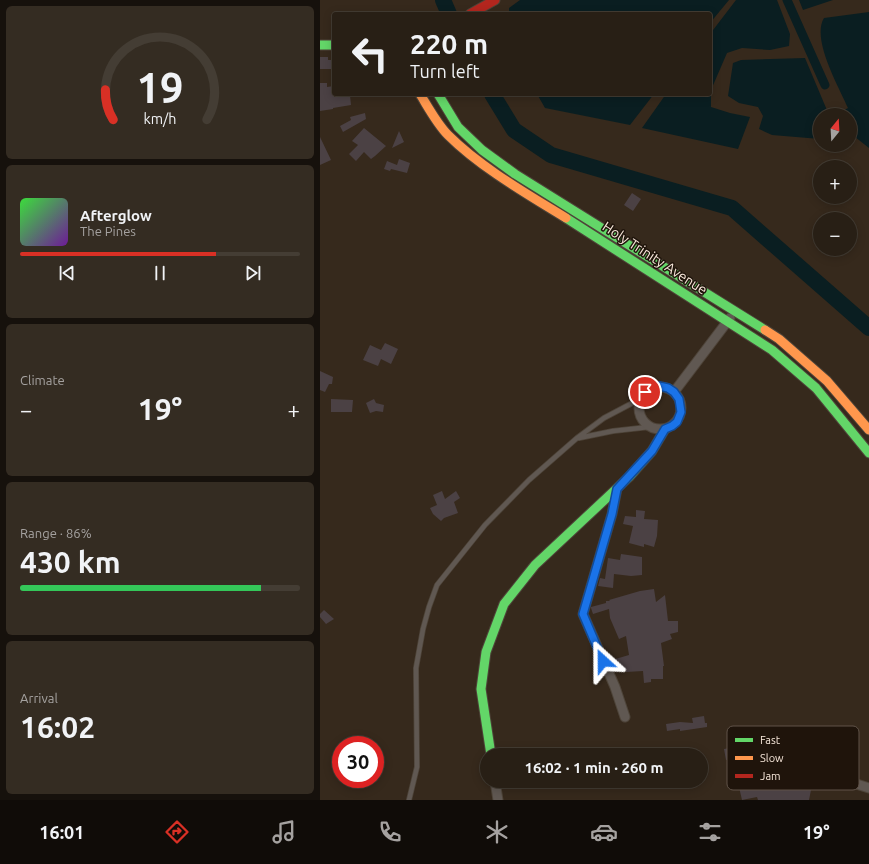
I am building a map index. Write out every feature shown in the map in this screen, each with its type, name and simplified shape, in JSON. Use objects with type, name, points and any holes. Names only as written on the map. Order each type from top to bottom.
[{"type":"main road","points":[[474,12],[495,0]]},
{"type":"main road","points":[[320,45],[332,45]]},
{"type":"main road","name":"Holy Trinity Avenue","points":[[421,96],[447,134],[475,158],[509,182],[772,350],[816,388],[858,438],[869,454]]},
{"type":"main road","name":"Holy Trinity Avenue","points":[[439,96],[458,126],[482,150],[515,174],[779,339],[827,381],[869,430]]},
{"type":"main road","points":[[447,134],[458,126]]},
{"type":"main road","points":[[490,748],[480,689],[486,652],[504,604],[535,565],[617,489],[652,451],[665,429]]},
{"type":"street","points":[[473,0],[474,12]]},
{"type":"street","points":[[674,392],[734,311]]},
{"type":"street","points":[[659,386],[668,388],[674,392],[679,399],[681,412],[677,422],[665,429],[657,430],[649,427],[643,422],[639,415],[638,407],[640,399],[645,392],[651,388],[659,386]]},
{"type":"street","points":[[617,489],[612,514],[583,614],[615,686],[625,716]]},
{"type":"street","points":[[859,785],[869,788]]},
{"type":"street","points":[[496,788],[498,800]]},
{"type":"lane","points":[[410,800],[417,767],[416,668],[423,629],[429,606],[437,585],[485,525],[529,480],[577,438],[604,418],[640,399]]},
{"type":"lane","points":[[577,438],[613,431],[649,427]]},
{"type":"water","points":[[520,0],[729,0],[712,21],[712,12],[509,12],[509,8]]},
{"type":"water","points":[[736,0],[777,0],[790,34],[789,46],[770,50],[742,48],[727,53],[712,88],[712,31]]},
{"type":"water","points":[[799,0],[833,0],[803,10]]},
{"type":"water","points":[[869,12],[869,148],[857,139],[857,108],[848,108],[828,63],[821,38],[821,27],[824,18]]},
{"type":"water","points":[[805,58],[826,108],[813,108],[813,138],[772,135],[759,129],[763,116],[758,107],[739,103],[728,96],[733,63],[741,60]]},
{"type":"water","points":[[538,96],[652,96],[630,125],[545,108]]},
{"type":"water","points":[[665,96],[711,96],[711,107],[750,117],[738,149],[642,128]]},
{"type":"building","points":[[320,57],[328,57],[328,60],[332,60],[332,69],[320,69]]},
{"type":"building","points":[[320,83],[327,83],[327,87],[332,86],[332,96],[334,97],[350,96],[351,105],[320,111]]},
{"type":"building","points":[[365,113],[366,119],[343,132],[340,126],[351,120],[350,117]]},
{"type":"building","points":[[364,128],[386,146],[371,159],[364,152],[356,161],[349,154],[358,145],[352,141]]},
{"type":"building","points":[[399,131],[404,142],[392,148]]},
{"type":"building","points":[[320,137],[331,160],[320,165]]},
{"type":"building","points":[[399,159],[410,163],[407,173],[384,169],[387,161],[397,165]]},
{"type":"building","points":[[632,193],[641,199],[633,211],[624,205]]},
{"type":"building","points":[[385,343],[398,349],[391,364],[381,359],[378,366],[363,360],[370,345],[381,350]]},
{"type":"building","points":[[320,371],[333,377],[332,384],[329,384],[325,392],[320,390]]},
{"type":"building","points":[[331,399],[353,400],[352,412],[331,412]]},
{"type":"building","points":[[374,399],[376,403],[384,405],[383,412],[376,411],[370,413],[366,403]]},
{"type":"building","points":[[442,491],[445,499],[456,491],[460,498],[454,502],[458,513],[444,518],[441,521],[433,514],[430,508],[437,505],[433,495]]},
{"type":"building","points":[[636,510],[645,511],[644,519],[658,520],[657,536],[654,547],[644,544],[644,547],[629,543],[633,526],[623,524],[625,516],[636,517]]},
{"type":"building","points":[[621,554],[642,557],[642,575],[631,576],[614,574],[613,588],[598,586],[600,578],[605,579],[608,558],[620,560]]},
{"type":"building","points":[[654,589],[656,602],[665,595],[668,621],[678,621],[678,632],[670,634],[672,639],[661,643],[664,666],[663,679],[651,679],[651,682],[644,683],[643,671],[626,672],[626,669],[615,672],[612,660],[629,655],[626,636],[619,639],[610,618],[609,609],[593,614],[591,607],[640,591]]},
{"type":"building","points":[[324,610],[334,619],[326,624],[320,617],[320,614]]},
{"type":"building","points":[[704,716],[707,727],[680,731],[680,729],[667,731],[666,724],[680,722],[693,723],[692,718]]},
{"type":"building","points":[[727,748],[727,760],[726,760],[724,749]]},
{"type":"building","points":[[740,790],[811,790],[809,800],[758,800],[757,797],[742,800]]},
{"type":"waterway","points":[[443,0],[448,12]]},
{"type":"waterway","points":[[787,0],[825,85]]},
{"type":"waterway","points":[[493,96],[514,130],[551,155],[732,208],[869,328]]},
{"type":"traffic: fast","points":[[320,45],[332,45]]},
{"type":"traffic: fast","points":[[439,96],[458,127],[482,150],[515,174],[765,330]]},
{"type":"traffic: fast","points":[[566,218],[772,350],[816,388],[869,453]]},
{"type":"traffic: fast","points":[[490,748],[481,689],[486,652],[504,604],[535,565],[629,477],[652,451],[665,429]]},
{"type":"traffic: slow","points":[[421,96],[440,126],[474,158],[504,180],[566,218]]},
{"type":"traffic: slow","points":[[765,330],[779,339],[827,381],[869,430]]},
{"type":"traffic: jam","points":[[474,12],[495,0]]},
{"type":"route","points":[[603,661],[583,614],[612,514],[617,489],[652,451],[665,429],[677,422],[681,412],[679,399],[674,392],[668,388],[659,386],[651,388],[645,392]]}]
